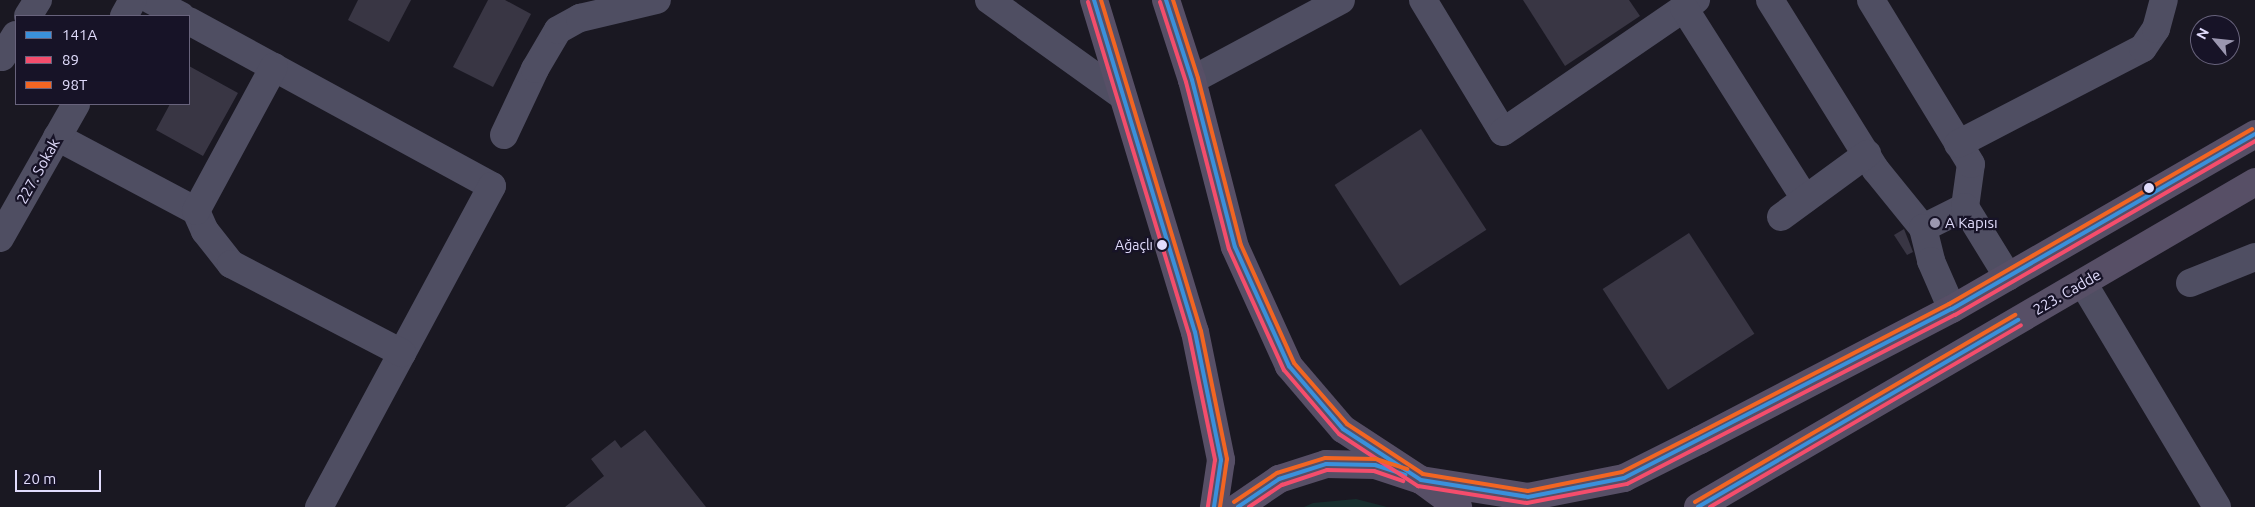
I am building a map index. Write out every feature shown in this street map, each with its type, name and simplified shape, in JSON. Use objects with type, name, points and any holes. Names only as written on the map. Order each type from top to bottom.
[{"type":"main road","points":[[1094,0],[1120,94],[1195,332],[1222,460],[1214,507]]},
{"type":"main road","points":[[1166,0],[1192,80],[1235,247],[1289,366],[1343,429],[1421,480],[1458,507]]},
{"type":"main road","points":[[1238,507],[1279,479],[1326,464],[1375,465],[1421,480],[1528,497],[1624,478],[1952,309],[2255,134]]},
{"type":"main road","name":"223. Cadde","points":[[1698,507],[2255,182]]},
{"type":"street","points":[[29,15],[38,0]]},
{"type":"street","points":[[125,15],[133,0]]},
{"type":"street","points":[[151,0],[179,15]]},
{"type":"street","points":[[504,135],[535,69],[558,30],[580,18],[658,0]]},
{"type":"street","points":[[989,0],[1120,94]]},
{"type":"street","points":[[1192,80],[1341,0]]},
{"type":"street","points":[[1423,0],[1504,132],[1690,4],[1806,199]]},
{"type":"street","points":[[1770,0],[1867,154],[1923,228],[1931,261],[1952,309]]},
{"type":"street","points":[[1871,0],[1971,164],[1965,207],[2008,277]]},
{"type":"street","points":[[1958,144],[2143,48],[2156,29],[2164,0]]},
{"type":"street","points":[[190,22],[492,186],[319,507]]},
{"type":"street","points":[[196,211],[274,67]]},
{"type":"street","name":"227. Sokak","points":[[0,238],[75,105]]},
{"type":"street","points":[[57,137],[196,211],[205,231],[231,264],[402,353]]},
{"type":"street","points":[[1781,217],[1867,154]]},
{"type":"street","points":[[1923,228],[1965,207]]},
{"type":"street","points":[[2190,283],[2255,257]]},
{"type":"street","points":[[2083,283],[2217,507]]},
{"type":"green space","points":[[1356,499],[1387,507],[1304,507],[1313,503]]},
{"type":"building","points":[[358,0],[411,0],[389,42],[348,20]]},
{"type":"building","points":[[488,0],[505,0],[531,14],[493,87],[453,67]]},
{"type":"building","points":[[1523,0],[1629,0],[1640,16],[1565,66]]},
{"type":"building","points":[[190,67],[238,93],[203,156],[156,130],[169,105],[190,105]]},
{"type":"building","points":[[1421,129],[1486,230],[1400,286],[1335,185]]},
{"type":"building","points":[[1904,229],[1913,252],[1907,255],[1894,235]]},
{"type":"building","points":[[1689,233],[1754,334],[1668,390],[1603,289]]},
{"type":"building","points":[[645,430],[706,507],[565,507],[604,476],[591,459],[615,440],[621,448]]},
{"type":"transit line","name":"141A","points":[[1094,0],[1195,332],[1221,460],[1214,507]]},
{"type":"transit line","name":"98T","points":[[1101,0],[1201,331],[1227,459],[1220,507]]},
{"type":"transit line","name":"141A","points":[[1166,0],[1192,80],[1235,247],[1289,366],[1343,429],[1421,480],[1528,497],[1624,478],[1952,309],[2255,134]]},
{"type":"transit line","name":"98T","points":[[1173,0],[1198,78],[1241,245],[1294,363],[1347,424],[1423,474],[1528,491],[1622,472],[1949,304],[2252,129]]},
{"type":"transit line","name":"89","points":[[1088,2],[1189,334],[1215,460],[1208,506]]},
{"type":"transit line","name":"89","points":[[1160,2],[1186,82],[1229,249],[1284,370],[1339,434],[1418,486],[1527,503],[1627,484],[1955,315],[2255,141]]},
{"type":"transit line","name":"98T","points":[[1695,502],[2015,315]]},
{"type":"transit line","name":"141A","points":[[1698,507],[2018,320]]},
{"type":"transit line","name":"89","points":[[1710,507],[2021,325]]},
{"type":"transit line","name":"98T","points":[[1234,502],[1277,473],[1325,458],[1376,459],[1407,469]]},
{"type":"transit line","name":"141A","points":[[1238,507],[1279,479],[1326,464],[1375,465],[1405,475]]},
{"type":"transit line","name":"89","points":[[1249,507],[1282,485],[1327,470],[1374,471],[1403,481]]},
{"type":"place","name":"A Kapısı","points":[[1935,223]]},
{"type":"place","name":"Ağaçlı","points":[[1162,245]]}]
